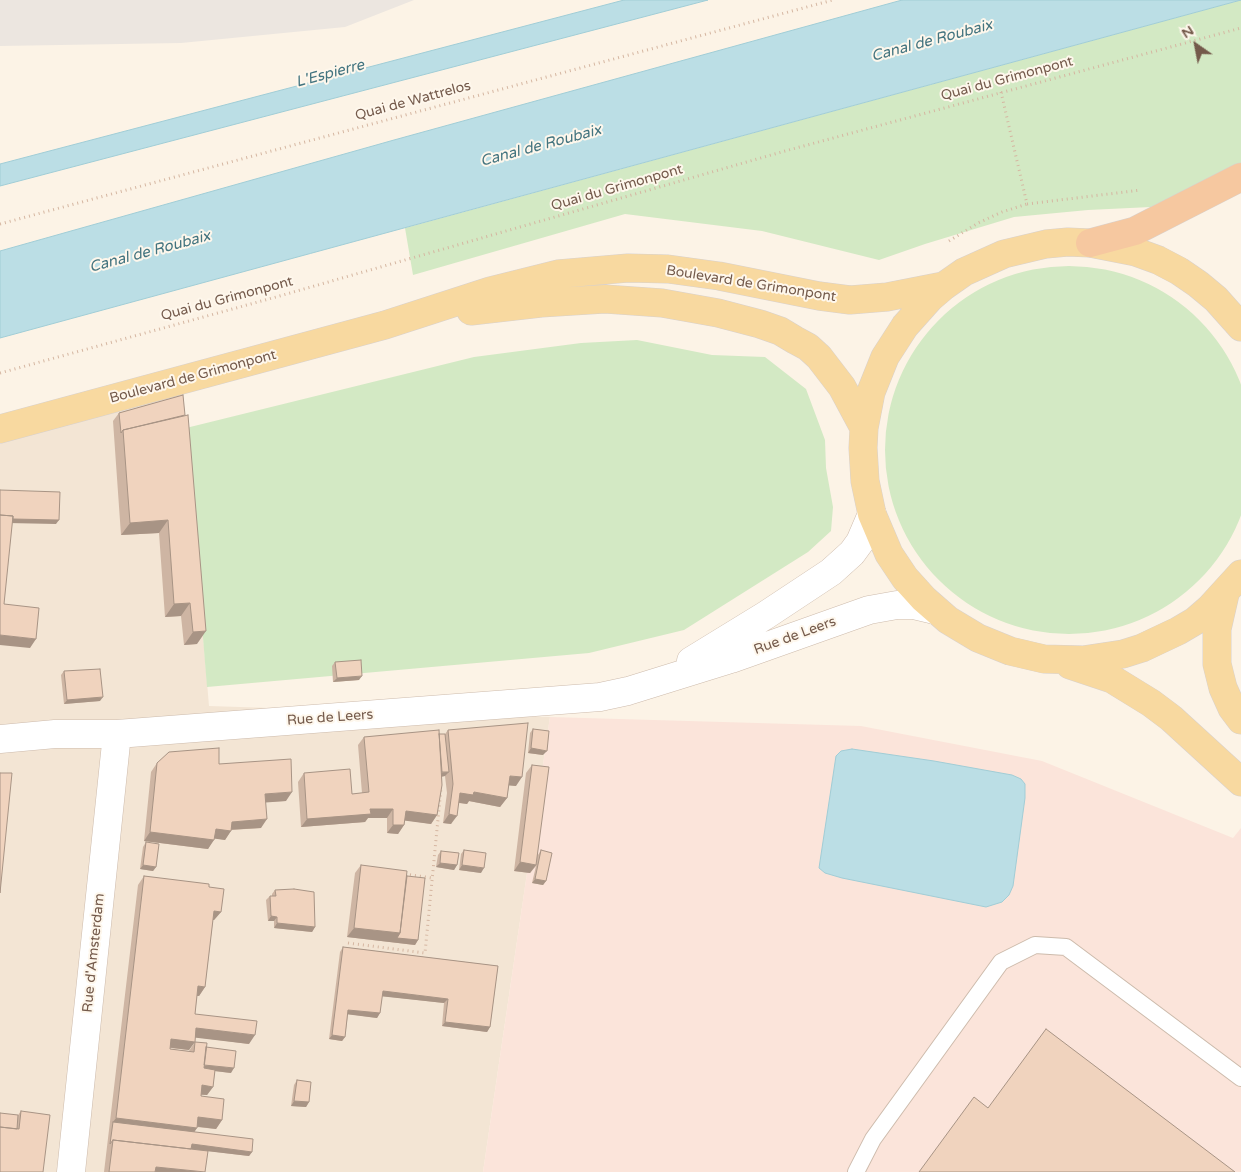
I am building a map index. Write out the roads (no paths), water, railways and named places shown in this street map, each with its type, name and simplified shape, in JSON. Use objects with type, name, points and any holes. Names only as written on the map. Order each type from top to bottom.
[{"type":"highway","points":[[1090,243],[1136,230],[1241,177]]},
{"type":"main road","points":[[1241,328],[1216,299],[1198,284],[1158,260],[1136,252],[1090,243],[1046,244],[1004,254],[970,269],[944,286],[917,311],[894,341],[871,392],[864,428],[863,448],[865,481],[872,514],[882,541],[896,566],[934,610],[978,638],[1010,651],[1086,670],[1112,679],[1171,718],[1241,782]]},
{"type":"main road","name":"Boulevard de Grimonpont","points":[[0,429],[386,325],[490,291],[558,274],[628,268],[685,272],[720,276],[850,300],[887,297],[944,286]]},
{"type":"main road","name":"Boulevard de Grimonpont","points":[[386,325],[489,308],[605,300],[662,303],[718,313],[780,331],[808,347],[819,357],[832,374],[864,428]]},
{"type":"main road","points":[[1044,659],[1093,659],[1123,654],[1160,641],[1195,620],[1233,584]]},
{"type":"main road","points":[[1233,584],[1217,629],[1217,664],[1223,688],[1232,708],[1241,720]]},
{"type":"street","name":"Rue de Leers","points":[[657,681],[766,615],[831,572],[852,554],[860,542],[872,514]]},
{"type":"street","name":"Rue de Leers","points":[[0,739],[55,734],[117,734],[600,698],[731,659],[869,610],[897,605],[913,605],[934,610]]},
{"type":"street","name":"Rue d'Amsterdam","points":[[71,1172],[117,734]]},
{"type":"lane","points":[[856,1172],[873,1139],[1001,962],[1035,945],[1066,947],[1241,1078]]},
{"type":"water","points":[[624,0],[708,0],[0,186],[0,164]]},
{"type":"water","name":"Canal de Roubaix","points":[[902,0],[1241,0],[0,338],[0,251]]},
{"type":"water","points":[[852,749],[934,761],[1012,775],[1021,779],[1025,784],[1025,798],[1013,886],[1009,895],[1002,902],[986,907],[842,878],[825,873],[819,868],[836,756],[841,751]]},
{"type":"water label","name":"L'Espierre","points":[[330,74]]}]
